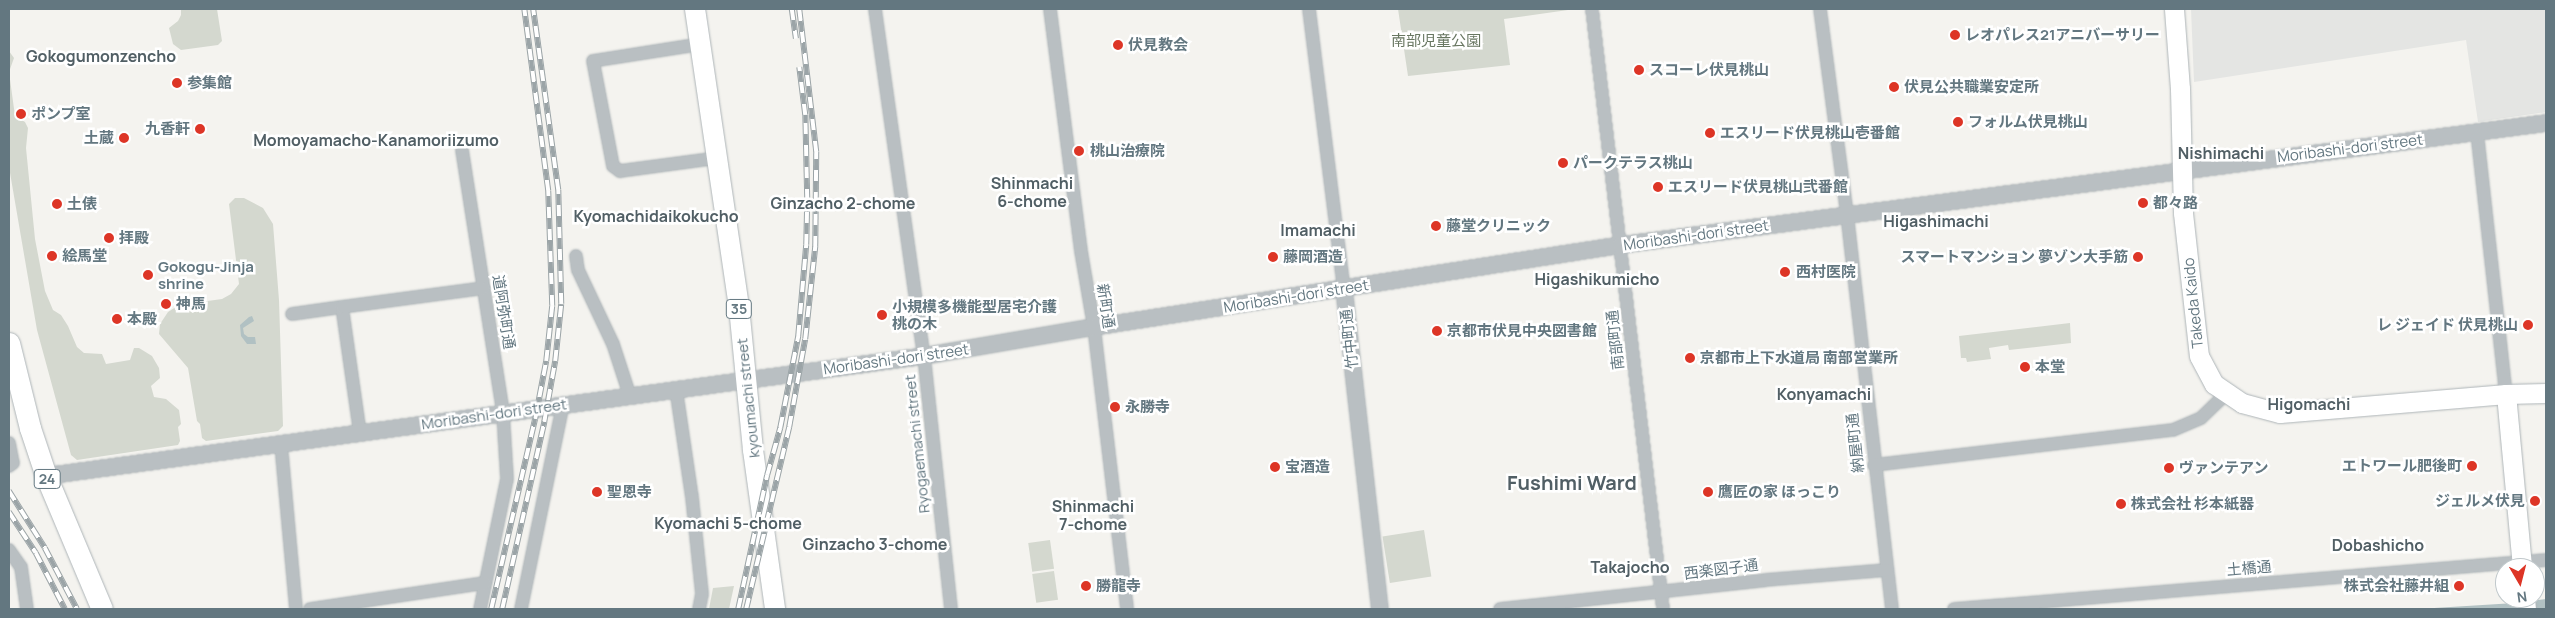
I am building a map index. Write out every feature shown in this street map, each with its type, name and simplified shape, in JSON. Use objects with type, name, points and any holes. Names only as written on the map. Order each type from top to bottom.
[{"type":"highway","name":"24","points":[[9,343],[30,428],[46,476],[102,609]]},
{"type":"main road","name":"kyoumachi street","points":[[696,9],[739,307],[746,379],[775,609]]},
{"type":"main road","name":"Takeda Kaido","points":[[2174,9],[2184,213],[2199,356],[2214,384],[2226,394],[2242,403],[2280,413],[2506,394],[2546,393]]},
{"type":"main road","points":[[2506,394],[2520,558]]},
{"type":"street","name":"Ryogaemachi street","points":[[875,9],[924,356],[951,609]]},
{"type":"street","name":"新町通","points":[[1050,9],[1081,251],[1094,327],[1127,609]]},
{"type":"street","name":"竹中町通","points":[[1309,9],[1344,289],[1380,609]]},
{"type":"street","name":"南部町通","points":[[1592,9],[1663,609]]},
{"type":"street","name":"納屋町通","points":[[1820,9],[1847,214],[1874,465],[1892,609]]},
{"type":"street","points":[[701,44],[593,61],[613,166],[620,171],[718,158]]},
{"type":"street","name":"Moribashi-dori street","points":[[46,476],[924,356],[1094,327],[1621,245],[2546,123]]},
{"type":"street","points":[[2477,132],[2506,394]]},
{"type":"street","name":"道阿弥町通","points":[[462,150],[503,413],[507,479],[480,609]]},
{"type":"street","points":[[576,256],[578,270],[612,344],[630,396]]},
{"type":"street","points":[[292,314],[484,288]]},
{"type":"street","points":[[342,307],[360,433]]},
{"type":"street","points":[[676,389],[692,497],[702,594],[699,609]]},
{"type":"street","points":[[1874,465],[2173,430],[2201,418],[2226,394]]},
{"type":"street","points":[[521,609],[563,405]]},
{"type":"street","points":[[9,443],[13,463],[9,466]]},
{"type":"street","points":[[281,444],[296,609]]},
{"type":"street","points":[[9,550],[21,567],[27,609]]},
{"type":"street","name":"土橋通","points":[[1954,609],[2079,604],[2495,567]]},
{"type":"street","name":"西楽図子通","points":[[1500,609],[1661,593],[1765,580],[1887,570]]},
{"type":"street","points":[[310,609],[485,583]]},
{"type":"shaded area","points":[[2191,9],[2546,9],[2546,112],[2478,122],[2466,40],[2194,82]]},
{"type":"shaded area","points":[[252,316],[254,321],[243,328],[244,334],[248,337],[255,337],[256,344],[247,344],[241,336],[240,325]]},
{"type":"shaded area","points":[[2545,599],[2546,609],[2418,609],[2495,604],[2495,608],[2545,608]]},
{"type":"green space","points":[[181,9],[217,9],[222,41],[218,45],[181,50],[173,44],[169,28],[178,21]]},
{"type":"green space","name":"南部児童公園","points":[[1398,9],[1575,9],[1504,19],[1510,65],[1408,76]]},
{"type":"green space","points":[[9,51],[14,58],[9,72]]},
{"type":"green space","points":[[9,72],[15,116],[25,122],[28,128],[26,148],[35,239],[45,291],[53,310],[61,315],[77,347],[84,353],[102,354],[106,364],[130,360],[134,348],[139,348],[152,356],[159,368],[160,378],[151,386],[154,397],[166,399],[179,410],[181,424],[178,427],[180,441],[178,445],[77,460],[71,455],[37,330],[9,167]]},
{"type":"green space","points":[[235,198],[244,198],[263,208],[273,224],[279,300],[283,426],[278,431],[206,441],[202,438],[200,424],[197,421],[188,368],[159,334],[160,324],[168,312],[179,305],[222,299],[231,294],[239,284],[229,204]]},
{"type":"green space","points":[[2070,323],[2071,343],[2009,350],[2008,345],[1989,348],[1991,359],[1967,362],[1966,358],[1961,358],[1959,336]]},
{"type":"green space","points":[[1424,530],[1431,576],[1390,583],[1383,537]]},
{"type":"green space","points":[[1050,540],[1054,569],[1032,572],[1028,543]]},
{"type":"green space","points":[[1054,571],[1058,600],[1036,603],[1032,574]]},
{"type":"green space","points":[[734,586],[729,609],[709,609],[713,588]]},
{"type":"railway","points":[[491,609],[535,419],[546,361],[552,306],[548,191],[524,9]]},
{"type":"railway","points":[[502,609],[544,422],[555,361],[561,304],[558,190],[533,9]]},
{"type":"railway","points":[[792,9],[796,39]]},
{"type":"railway","points":[[746,609],[789,427],[805,339],[815,247],[816,152],[799,9]]},
{"type":"railway","points":[[738,609],[767,475],[780,428],[798,336],[806,245],[807,200],[805,115],[799,67]]},
{"type":"railway","points":[[9,491],[45,548],[77,609]]},
{"type":"railway","points":[[9,512],[36,553],[65,609]]},
{"type":"place","name":"レオパレス21アニバーサリー","points":[[1955,35]]},
{"type":"place","name":"伏見教会","points":[[1118,45]]},
{"type":"place","name":"スコーレ伏見桃山","points":[[1639,70]]},
{"type":"place","name":"参集館","points":[[177,83]]},
{"type":"place","name":"伏見公共職業安定所","points":[[1894,87]]},
{"type":"place","name":"ポンプ室","points":[[21,114]]},
{"type":"place","name":"フォルム伏見桃山","points":[[1958,122]]},
{"type":"place","name":"九香軒","points":[[200,129]]},
{"type":"place","name":"エスリード伏見桃山壱番館","points":[[1710,133]]},
{"type":"place","name":"土蔵","points":[[124,138]]},
{"type":"place","name":"桃山治療院","points":[[1079,151]]},
{"type":"place","name":"パークテラス桃山","points":[[1563,163]]},
{"type":"place","name":"エスリード伏見桃山弐番館","points":[[1658,187]]},
{"type":"place","name":"都々路","points":[[2143,203]]},
{"type":"place","name":"土俵","points":[[57,204]]},
{"type":"place","name":"藤堂クリニック","points":[[1436,226]]},
{"type":"place","name":"拝殿","points":[[109,238]]},
{"type":"place","name":"絵馬堂","points":[[52,256]]},
{"type":"place","name":"藤岡酒造","points":[[1273,257]]},
{"type":"place","name":"スマートマンション 夢ゾン大手筋","points":[[2138,257]]},
{"type":"place","name":"西村医院","points":[[1785,272]]},
{"type":"place","name":"Gokogu-Jinja shrine","points":[[148,275]]},
{"type":"place","name":"神馬","points":[[166,304]]},
{"type":"place","name":"小規模多機能型居宅介護 桃の木","points":[[882,315]]},
{"type":"place","name":"本殿","points":[[117,319]]},
{"type":"place","name":"レ ジェイド 伏見桃山","points":[[2528,325]]},
{"type":"place","name":"京都市伏見中央図書館","points":[[1437,331]]},
{"type":"place","name":"京都市上下水道局 南部営業所","points":[[1690,358]]},
{"type":"place","name":"本堂","points":[[2025,367]]},
{"type":"place","name":"永勝寺","points":[[1115,407]]},
{"type":"place","name":"エトワール肥後町","points":[[2472,466]]},
{"type":"place","name":"宝酒造","points":[[1275,467]]},
{"type":"place","name":"ヴァンテアン","points":[[2169,468]]},
{"type":"place","name":"聖恩寺","points":[[597,492]]},
{"type":"place","name":"鷹匠の家 ほっこり","points":[[1708,492]]},
{"type":"place","name":"ジェルメ伏見","points":[[2535,501]]},
{"type":"place","name":"株式会社 杉本紙器","points":[[2121,504]]},
{"type":"place","name":"勝龍寺","points":[[1086,586]]},
{"type":"place","name":"株式会社藤井組","points":[[2459,586]]},
{"type":"district","name":"Gokogumonzencho","points":[[101,56]]},
{"type":"district","name":"Momoyamacho-Kanamoriizumo","points":[[376,140]]},
{"type":"district","name":"Nishimachi","points":[[2221,153]]},
{"type":"district","name":"Shinmachi 6-chome","points":[[1032,192]]},
{"type":"district","name":"Ginzacho 2-chome","points":[[843,203]]},
{"type":"district","name":"Kyomachidaikokucho","points":[[656,216]]},
{"type":"district","name":"Higashimachi","points":[[1936,221]]},
{"type":"district","name":"Imamachi","points":[[1318,230]]},
{"type":"district","name":"Higashikumicho","points":[[1597,279]]},
{"type":"district","name":"Konyamachi","points":[[1824,394]]},
{"type":"district","name":"Higomachi","points":[[2309,404]]},
{"type":"district","name":"Fushimi Ward","points":[[1572,482]]},
{"type":"district","name":"Shinmachi 7-chome","points":[[1093,515]]},
{"type":"district","name":"Kyomachi 5-chome","points":[[728,523]]},
{"type":"district","name":"Ginzacho 3-chome","points":[[875,544]]},
{"type":"district","name":"Dobashicho","points":[[2378,545]]},
{"type":"district","name":"Takajocho","points":[[1630,567]]}]
